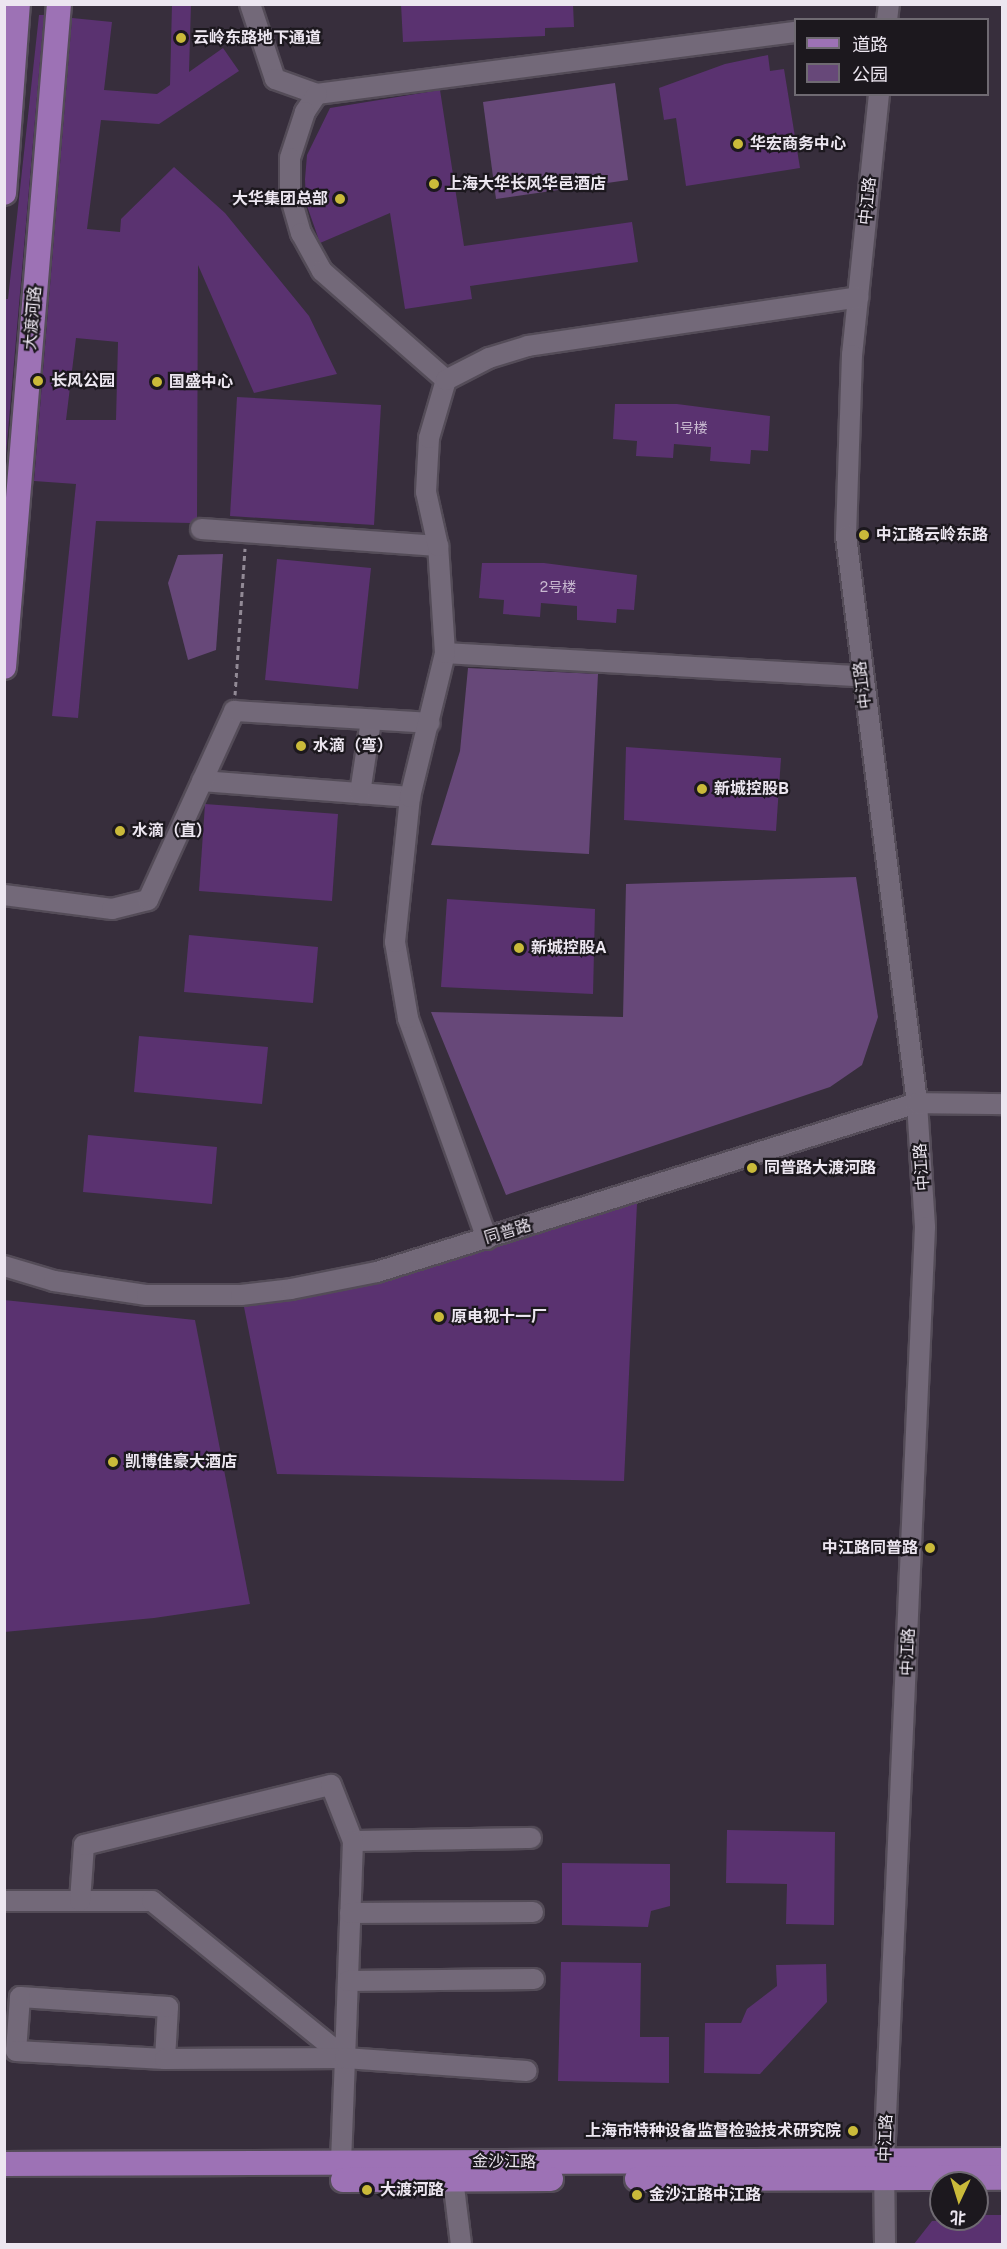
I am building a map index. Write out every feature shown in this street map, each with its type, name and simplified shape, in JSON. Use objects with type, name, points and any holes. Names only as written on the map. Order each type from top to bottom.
[{"type":"main road","points":[[4,193],[7,121],[18,4]]},
{"type":"main road","name":"大渡河路","points":[[4,667],[59,4]]},
{"type":"main road","name":"金沙江路","points":[[4,2179],[453,2179],[884,2171],[1002,2160]]},
{"type":"main road","name":"金沙江路","points":[[4,2164],[341,2163],[884,2171],[1002,2178]]},
{"type":"street","points":[[250,4],[275,79],[317,94],[794,32]]},
{"type":"street","points":[[317,94],[305,112],[290,158],[290,195],[301,233],[322,271],[446,380]]},
{"type":"street","name":"中江路","points":[[879,96],[847,421],[846,536],[917,1102],[925,1227],[884,2171],[885,2244]]},
{"type":"street","points":[[487,1239],[408,1018],[395,942],[410,797],[430,723],[445,653],[438,546],[426,492],[429,438],[446,380],[489,358],[528,346],[858,297]]},
{"type":"street","points":[[201,529],[438,546]]},
{"type":"street","points":[[445,653],[862,676]]},
{"type":"street","points":[[4,895],[112,909],[148,900],[234,711],[430,723]]},
{"type":"street","points":[[360,793],[371,720]]},
{"type":"street","points":[[202,782],[410,797]]},
{"type":"street","name":"同普路","points":[[4,1266],[54,1281],[147,1295],[242,1294],[377,1272],[917,1102],[1002,1104]]},
{"type":"street","points":[[80,1901],[84,1845],[331,1785],[353,1841],[341,2163]]},
{"type":"street","points":[[353,1841],[531,1838]]},
{"type":"street","points":[[4,1901],[152,1901],[345,2058]]},
{"type":"street","points":[[350,1913],[533,1912]]},
{"type":"street","points":[[348,1981],[534,1979]]},
{"type":"street","points":[[165,2059],[168,2007],[20,1997],[16,2051],[165,2059],[345,2058],[527,2071]]},
{"type":"street","points":[[453,2179],[461,2244]]},
{"type":"path","points":[[234,711],[246,532]]},
{"type":"green space","points":[[615,83],[628,180],[496,199],[483,102]]},
{"type":"green space","points":[[223,554],[216,650],[188,660],[168,583],[178,555]]},
{"type":"green space","points":[[468,668],[598,674],[589,854],[431,845],[460,751]]},
{"type":"green space","points":[[856,877],[878,1017],[862,1065],[830,1087],[506,1195],[431,1012],[623,1017],[626,884]]},
{"type":"building","points":[[172,4],[191,4],[189,72],[223,48],[239,71],[159,124],[101,120],[87,229],[120,232],[121,219],[174,167],[225,213],[309,316],[337,374],[254,393],[198,265],[197,518],[191,523],[96,521],[78,718],[52,716],[76,484],[34,481],[72,18],[112,22],[104,90],[157,94],[170,85]],"holes":[[[76,338],[118,342],[116,420],[66,420]]]},
{"type":"building","points":[[401,4],[573,4],[574,27],[545,28],[545,36],[403,42]]},
{"type":"building","points":[[39,15],[44,15],[4,478],[4,299],[8,299]]},
{"type":"building","name":"华宏商务中心","points":[[768,55],[770,71],[784,69],[800,168],[686,186],[676,118],[664,120],[659,88],[725,64]]},
{"type":"building","points":[[440,90],[464,246],[632,222],[638,262],[470,286],[472,299],[405,309],[390,213],[320,243],[306,203],[305,179],[307,155],[330,108]]},
{"type":"building","points":[[237,397],[381,405],[374,525],[230,516]]},
{"type":"building","points":[[615,404],[677,404],[770,416],[768,451],[751,450],[750,464],[710,461],[711,447],[674,444],[673,458],[636,456],[637,441],[613,439]]},
{"type":"building","points":[[277,559],[371,568],[358,689],[265,680]]},
{"type":"building","points":[[482,563],[544,563],[637,575],[634,610],[617,609],[616,623],[577,620],[577,606],[541,603],[540,617],[503,614],[504,600],[479,598]]},
{"type":"building","name":"新城控股B","points":[[626,747],[781,758],[776,831],[624,820]]},
{"type":"building","points":[[205,804],[338,814],[332,901],[199,891]]},
{"type":"building","name":"新城控股A","points":[[447,899],[595,909],[593,994],[441,987]]},
{"type":"building","points":[[189,935],[318,947],[313,1003],[184,992]]},
{"type":"building","points":[[139,1036],[268,1047],[262,1104],[134,1092]]},
{"type":"building","points":[[88,1135],[217,1147],[212,1204],[83,1192]]},
{"type":"building","name":"原电视十一厂","points":[[637,1203],[624,1481],[277,1474],[244,1307],[380,1283]]},
{"type":"building","name":"凯博佳豪大酒店","points":[[4,1300],[195,1320],[250,1604],[154,1618],[4,1632]]},
{"type":"building","points":[[727,1830],[835,1832],[834,1925],[786,1924],[787,1884],[726,1883]]},
{"type":"building","points":[[562,1863],[670,1864],[670,1906],[651,1911],[648,1927],[562,1925]]},
{"type":"building","points":[[561,1962],[641,1963],[640,2037],[669,2037],[669,2083],[558,2081]]},
{"type":"building","points":[[826,1964],[827,2002],[760,2074],[704,2073],[705,2023],[741,2023],[747,2009],[777,1986],[776,1965]]},
{"type":"building","points":[[989,2215],[1002,2215],[1002,2244],[914,2244],[929,2225],[929,2231],[989,2231]]},
{"type":"place","name":"云岭东路地下通道","points":[[181,38]]},
{"type":"place","name":"华宏商务中心","points":[[738,144]]},
{"type":"place","name":"上海大华长风华邑酒店","points":[[434,184]]},
{"type":"place","name":"大华集团总部","points":[[340,199]]},
{"type":"place","name":"长风公园","points":[[38,381]]},
{"type":"place","name":"国盛中心","points":[[157,382]]},
{"type":"place","name":"中江路云岭东路","points":[[864,535]]},
{"type":"place","name":"水滴（弯）","points":[[301,746]]},
{"type":"place","name":"新城控股B","points":[[702,789]]},
{"type":"place","name":"水滴（直）","points":[[120,831]]},
{"type":"place","name":"新城控股A","points":[[519,948]]},
{"type":"place","name":"同普路大渡河路","points":[[752,1168]]},
{"type":"place","name":"原电视十一厂","points":[[439,1317]]},
{"type":"place","name":"凯博佳豪大酒店","points":[[113,1462]]},
{"type":"place","name":"中江路同普路","points":[[930,1548]]},
{"type":"place","name":"上海市特种设备监督检验技术研究院","points":[[853,2131]]},
{"type":"place","name":"大渡河路","points":[[367,2190]]},
{"type":"place","name":"金沙江路中江路","points":[[637,2195]]}]
